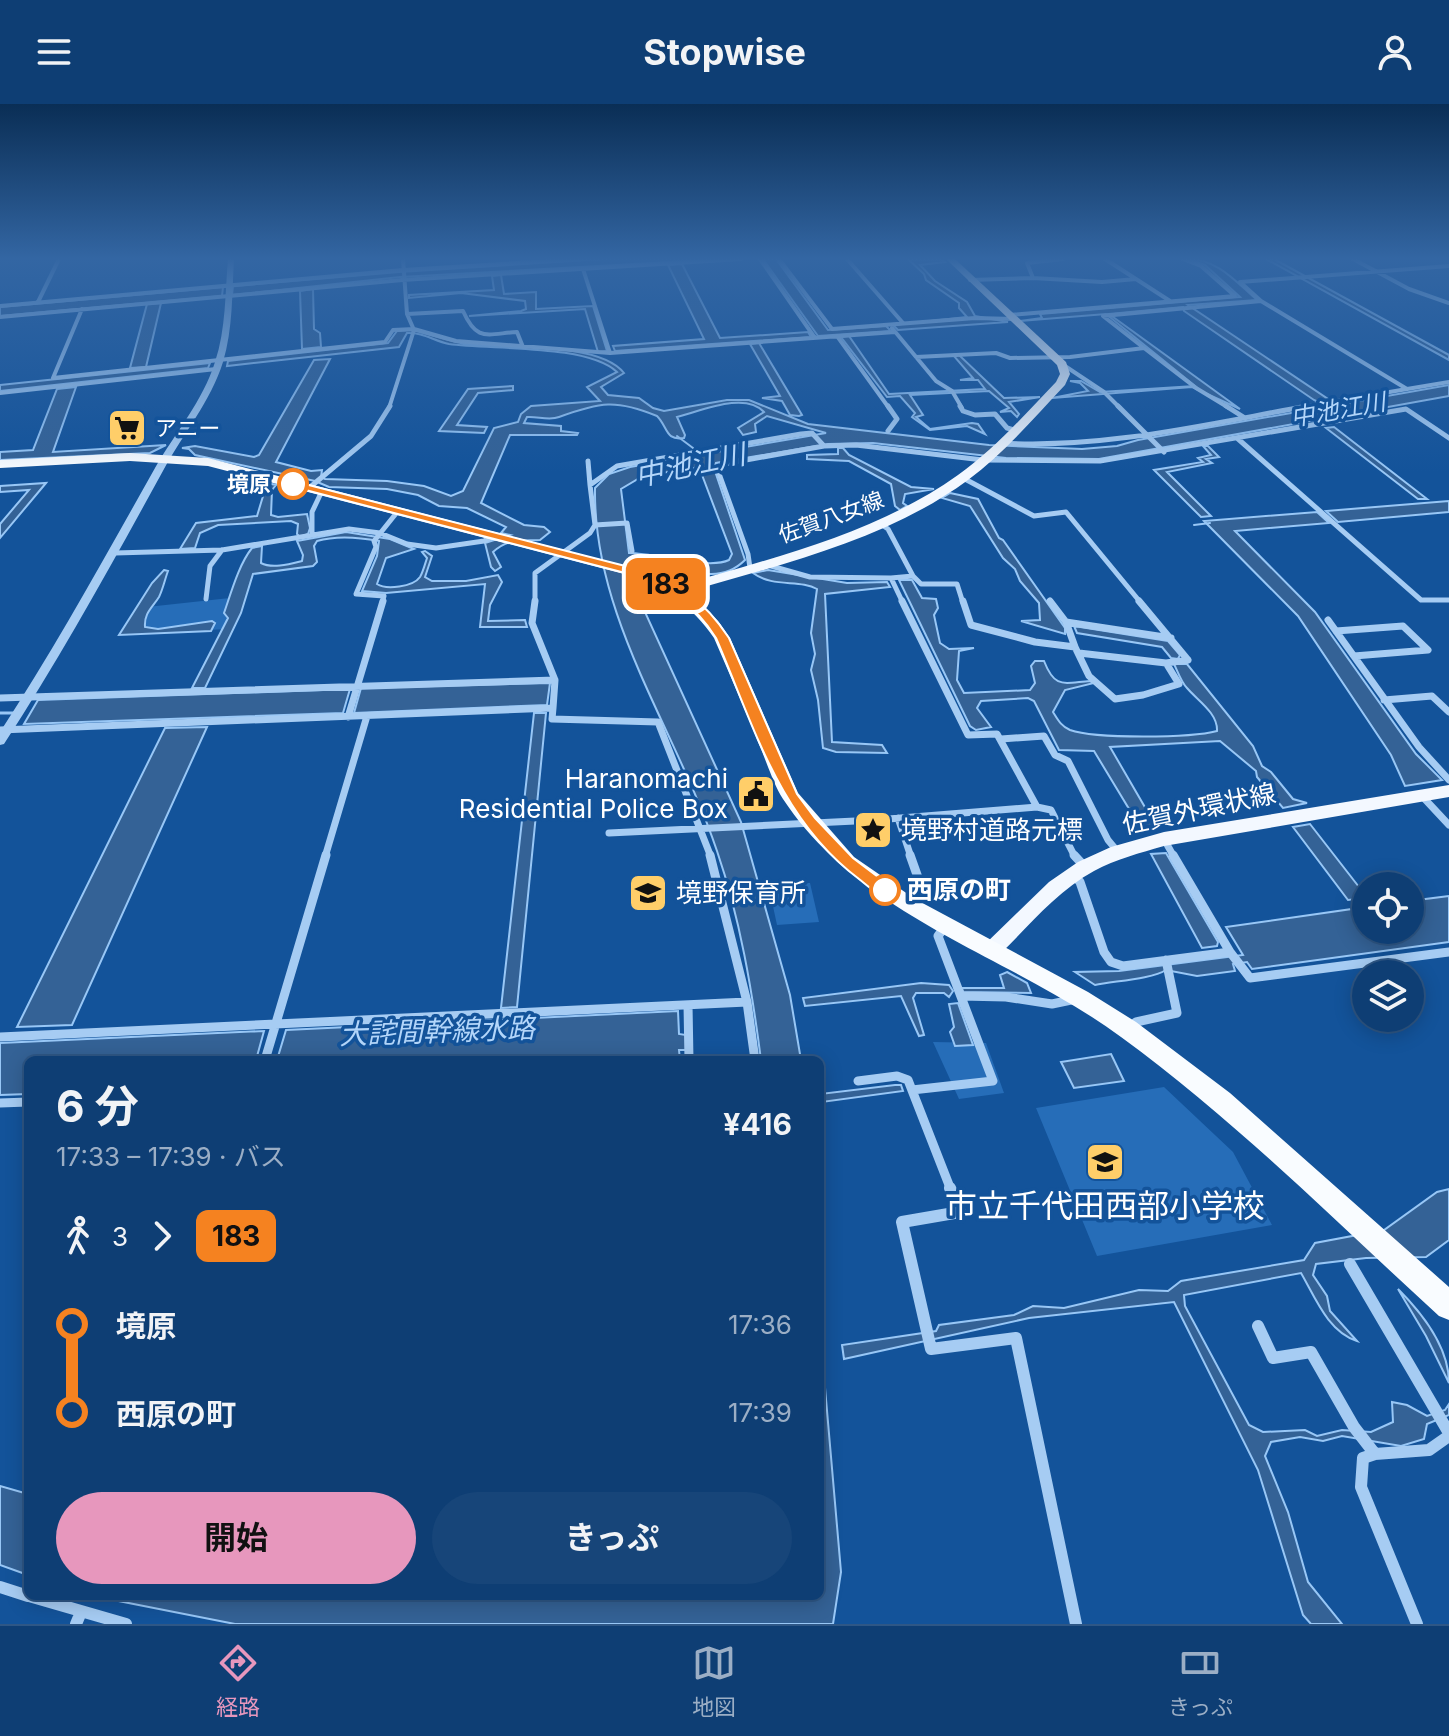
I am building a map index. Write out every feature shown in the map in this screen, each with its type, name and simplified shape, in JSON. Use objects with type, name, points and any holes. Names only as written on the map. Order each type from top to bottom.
[{"type":"highway","points":[[0,464],[170,451],[633,572],[679,590],[711,621],[722,638],[776,767],[809,822],[847,862],[908,904],[992,948],[1128,1029],[1221,1101],[1449,1306]]},
{"type":"main road","points":[[1000,444],[1061,383],[1065,374],[1058,360],[1025,330]]},
{"type":"main road","name":"佐賀八女線","points":[[679,590],[882,525],[963,478],[1000,444]]},
{"type":"main road","name":"佐賀外環状線","points":[[992,948],[1056,887],[1118,852],[1164,839],[1440,790]]},
{"type":"street","points":[[73,330],[53,378],[218,364]]},
{"type":"street","points":[[0,741],[4,729],[28,697],[115,553],[218,364],[223,330]]},
{"type":"street","points":[[0,393],[385,342],[393,330],[414,331],[456,341],[610,353],[895,332],[936,381],[953,392],[963,411],[975,415],[995,414],[1007,428],[1014,430]]},
{"type":"street","points":[[473,330],[480,334],[517,332],[523,347]]},
{"type":"street","points":[[603,330],[610,353]]},
{"type":"street","points":[[809,330],[815,338]]},
{"type":"street","points":[[1121,330],[1196,388],[1246,419]]},
{"type":"street","points":[[1309,330],[1407,389]]},
{"type":"street","points":[[312,534],[315,488],[346,459],[387,412],[404,348],[414,331]]},
{"type":"street","points":[[837,336],[897,419],[888,431]]},
{"type":"street","points":[[916,357],[996,353],[1010,358],[1058,360],[1144,348]]},
{"type":"street","points":[[1058,360],[1104,392],[1164,452]]},
{"type":"street","points":[[1000,444],[1052,446],[1146,435],[1449,382]]},
{"type":"street","points":[[913,576],[893,582],[846,581],[822,575],[795,575],[757,566],[748,554],[717,468],[724,464],[824,446],[877,446],[984,459],[1065,463],[1164,452],[1406,409],[1447,435]]},
{"type":"street","points":[[590,485],[617,466],[812,433],[824,446]]},
{"type":"street","points":[[1237,438],[1421,600],[1449,600]]},
{"type":"street","points":[[588,461],[595,525],[590,533],[535,573],[537,585],[533,625],[555,680],[552,719],[658,722],[711,858],[747,1002],[754,1056]]},
{"type":"street","points":[[882,525],[888,529],[913,576],[921,584],[957,584],[971,625],[1035,642],[1131,661],[1166,663],[1188,660],[1066,512],[1034,516],[963,478]]},
{"type":"street","points":[[348,717],[384,596],[356,594],[376,547],[377,537],[398,511]]},
{"type":"street","points":[[595,525],[627,523],[632,551]]},
{"type":"street","points":[[115,553],[222,550],[349,529],[436,548],[504,539]]},
{"type":"street","points":[[206,599],[210,566],[222,550]]},
{"type":"street","points":[[893,582],[968,735],[997,734],[1037,807]]},
{"type":"street","points":[[1050,601],[1066,622],[1078,659],[1089,676],[1115,699],[1143,695],[1179,684],[1166,663]]},
{"type":"street","points":[[1328,620],[1419,747],[1440,790],[1449,825]]},
{"type":"street","points":[[1066,622],[1171,638]]},
{"type":"street","points":[[1336,631],[1403,626],[1428,650],[1354,656]]},
{"type":"street","points":[[0,698],[555,680]]},
{"type":"street","points":[[1384,700],[1432,696],[1449,712]]},
{"type":"street","points":[[4,729],[553,708]]},
{"type":"street","points":[[266,1055],[367,716]]},
{"type":"street","points":[[1001,739],[1044,736],[1055,755],[1068,761],[1118,852]]},
{"type":"street","points":[[609,833],[701,830],[1037,807],[1051,810],[1076,859],[1080,882],[1104,952],[1111,962],[1123,966],[1230,952]]},
{"type":"street","points":[[898,818],[921,886],[908,904]]},
{"type":"street","points":[[1164,839],[1230,952],[1250,978],[1449,952]]},
{"type":"street","points":[[912,1090],[993,1081],[938,936],[946,925]]},
{"type":"street","points":[[1128,1029],[1136,1022],[1177,1013],[1166,960]]},
{"type":"street","points":[[961,996],[1016,998],[1045,1005],[1066,1004],[1080,998]]},
{"type":"street","points":[[0,1037],[747,1002]]},
{"type":"street","points":[[688,1005],[689,1056]]},
{"type":"street","points":[[858,1081],[897,1076],[908,1080],[960,1212],[902,1222],[931,1349],[1016,1338],[1076,1624]]},
{"type":"street","points":[[0,1103],[24,1102]]},
{"type":"street","points":[[1350,1264],[1443,1425],[1429,1450],[1375,1454],[1363,1458],[1361,1487],[1417,1624]]},
{"type":"street","points":[[1258,1326],[1273,1358],[1311,1352],[1354,1427],[1375,1454]]},
{"type":"street","points":[[0,1587],[24,1595]]},
{"type":"street","points":[[37,1600],[78,1618],[126,1624]]},
{"type":"shaded area","points":[[239,597],[229,629],[122,634],[138,608]]},
{"type":"shaded area","points":[[768,883],[810,883],[819,922],[777,925]]},
{"type":"shaded area","points":[[933,1042],[986,1043],[1004,1093],[959,1099]]},
{"type":"shaded area","points":[[1164,1087],[1233,1152],[1272,1225],[1097,1256],[1036,1108]]},
{"type":"water","points":[[140,330],[155,330],[146,367],[130,368]]},
{"type":"water","points":[[301,330],[320,333],[321,347],[302,349]]},
{"type":"water","name":"中池江川","points":[[412,330],[467,344],[574,351],[612,363],[624,373],[601,387],[608,395],[639,398],[653,408],[664,411],[727,400],[749,400],[808,424],[989,445],[1082,449],[1117,446],[1449,385],[1449,396],[1099,459],[1006,458],[873,443],[828,444],[716,463],[714,468],[745,560],[731,570],[716,574],[642,560],[630,563],[639,599],[741,822],[790,995],[800,1056],[760,1056],[744,954],[725,876],[700,806],[622,629],[598,536],[595,488],[609,474],[630,467],[826,433],[767,416],[755,424],[756,432],[743,435],[738,428],[764,412],[746,403],[722,404],[677,417],[684,438],[670,435],[657,416],[619,405],[586,408],[555,418],[527,417],[524,423],[561,426],[561,431],[578,433],[510,435],[481,503],[524,525],[544,527],[550,532],[540,540],[504,544],[493,552],[501,567],[495,571],[491,567],[485,543],[510,535],[501,533],[506,527],[467,508],[439,506],[418,495],[387,489],[329,487],[315,481],[195,455],[189,449],[182,448],[195,446],[254,457],[259,455],[314,360],[330,359],[276,462],[311,471],[322,470],[321,477],[325,479],[387,481],[424,486],[451,496],[463,491],[494,428],[518,422],[521,414],[531,406],[600,401],[587,387],[617,372],[603,363],[562,352],[449,344],[413,333],[407,333],[399,347],[227,366],[228,361],[388,343],[397,331]],"holes":[[[699,467],[732,554],[729,560],[708,563],[629,553],[621,489],[643,476]]]},
{"type":"water","points":[[591,330],[600,330],[607,351],[598,352]]},
{"type":"water","points":[[700,330],[716,330],[720,338],[808,332],[811,337],[615,351],[613,346],[704,339]]},
{"type":"water","points":[[814,330],[891,331],[818,336]]},
{"type":"water","points":[[1126,330],[1131,330],[1240,409],[1192,387],[1052,398],[1088,391],[1080,383],[1070,381],[1081,381],[1100,392],[1195,386]]},
{"type":"water","points":[[1212,330],[1225,330],[1331,401],[1320,403]]},
{"type":"water","points":[[1395,330],[1403,330],[1449,355],[1449,360]]},
{"type":"water","points":[[849,336],[889,394],[985,389],[978,380],[960,380],[973,378],[953,355],[958,354],[1004,398],[1040,397],[1009,402],[1019,414],[1017,417],[1011,411],[1000,412],[1009,408],[989,391],[910,395],[923,415],[916,417],[930,429],[972,423],[978,424],[985,434],[967,426],[930,430],[912,417],[915,413],[900,396],[887,397],[841,337]]},
{"type":"water","points":[[759,343],[802,415],[790,415],[782,401],[762,398],[780,396],[750,344]]},
{"type":"water","points":[[210,363],[208,368],[0,391],[0,385]]},
{"type":"water","points":[[513,386],[513,390],[478,393],[457,425],[487,427],[484,433],[439,431],[468,389]]},
{"type":"water","points":[[76,387],[53,452],[166,445],[150,453],[0,460],[0,452],[33,450],[57,389]]},
{"type":"water","points":[[1334,427],[1427,499],[1418,499],[1326,428]]},
{"type":"water","points":[[1203,446],[1208,446],[1219,457],[1206,459],[1212,463],[1167,472],[1211,516],[1201,517],[1154,470],[1203,462],[1198,458],[1211,455]]},
{"type":"water","points":[[838,448],[911,487],[934,489],[905,494],[903,503],[907,506],[900,510],[895,506],[891,484],[849,461],[807,459],[807,455],[838,454]]},
{"type":"water","points":[[46,483],[0,538],[0,524],[29,490],[0,492],[0,486]]},
{"type":"water","points":[[267,483],[276,485],[272,490],[271,515],[307,514],[308,534],[300,537],[297,534],[298,524],[291,521],[218,525],[200,533],[195,548],[180,549],[196,523],[257,516]]},
{"type":"water","points":[[950,493],[978,499],[999,538],[1065,628],[1065,634],[1021,621],[1040,620],[1039,603],[1020,581],[1015,569],[1003,558],[970,506],[942,498]]},
{"type":"water","points":[[1449,501],[1449,512],[1338,522],[1326,511]]},
{"type":"water","points":[[1317,512],[1329,523],[1235,531],[1315,612],[1416,754],[1442,780],[1405,786],[1391,755],[1298,616],[1204,521]]},
{"type":"water","points":[[346,532],[390,539],[414,549],[386,558],[377,584],[381,586],[399,586],[417,580],[427,558],[422,552],[425,551],[432,556],[425,577],[432,581],[466,581],[498,575],[502,582],[490,605],[488,621],[525,620],[527,627],[480,627],[485,584],[386,593],[362,591],[377,556],[379,541],[348,537],[325,539],[317,541],[314,546],[317,562],[313,566],[253,574],[241,613],[205,688],[192,688],[228,618],[224,613],[243,562],[252,548],[262,546],[261,563],[287,565],[302,561],[303,555],[297,541]]},
{"type":"water","points":[[164,570],[168,571],[163,587],[147,614],[145,627],[158,629],[212,621],[215,623],[211,631],[119,635],[152,583]]},
{"type":"water","points":[[768,570],[847,583],[887,582],[890,587],[825,594],[832,742],[882,745],[887,753],[836,752],[823,748],[811,670],[815,654],[811,633],[817,589],[761,578],[753,573]]},
{"type":"water","points":[[899,580],[912,580],[922,598],[936,599],[938,608],[934,615],[940,643],[949,649],[974,648],[959,651],[957,680],[964,693],[1030,690],[1035,683],[1031,666],[1035,661],[1044,661],[1056,680],[1094,683],[1065,690],[1053,712],[1070,730],[1100,735],[1143,736],[1217,731],[1211,713],[1185,686],[1174,664],[1187,664],[1253,746],[1262,766],[1271,772],[1293,799],[1307,803],[1283,808],[1257,777],[1256,771],[1220,741],[1110,747],[1157,828],[1143,832],[1094,751],[1059,750],[1034,701],[1028,698],[981,701],[977,708],[991,727],[976,730],[970,726]]},
{"type":"water","points":[[1074,626],[1168,641],[1180,655],[1178,659],[1171,658],[1162,647],[1077,633]]},
{"type":"water","points":[[550,683],[547,705],[354,713],[361,688]]},
{"type":"water","points":[[350,689],[343,713],[24,724],[38,700]]},
{"type":"water","points":[[534,713],[546,713],[517,1007],[501,1008]]},
{"type":"water","points":[[207,727],[72,1025],[17,1027],[165,728]]},
{"type":"water","points":[[1310,824],[1352,878],[1352,900],[1348,900],[1293,827]]},
{"type":"water","points":[[1166,853],[1218,942],[1217,946],[1202,948],[1151,854]]},
{"type":"water","points":[[1449,896],[1449,942],[1252,969],[1247,962],[1233,964],[1235,971],[1197,976],[1166,970],[1142,978],[1095,985],[1075,972],[1119,971],[1243,955],[1226,927],[1352,909],[1352,944],[1424,944],[1424,899]]},
{"type":"water","points":[[1007,972],[1027,983],[1031,993],[963,992],[962,988],[1004,988],[1000,975]]},
{"type":"water","points":[[921,983],[949,985],[953,991],[949,997],[944,993],[916,993],[913,998],[924,1035],[919,1036],[901,996],[805,1006],[803,998]]},
{"type":"water","points":[[958,1003],[973,1045],[955,1046],[950,1032],[954,1027],[949,1004]]},
{"type":"water","name":"大詫間幹線水路","points":[[678,1011],[679,1034],[686,1035],[686,1050],[679,1050],[680,1056],[278,1056],[286,1030]]},
{"type":"water","points":[[264,1031],[257,1056],[24,1056],[24,1094],[0,1095],[0,1043]]},
{"type":"water","points":[[1111,1054],[1124,1081],[1074,1088],[1061,1062]]},
{"type":"water","points":[[895,1085],[901,1085],[903,1091],[824,1102],[824,1094]]},
{"type":"water","points":[[1449,1189],[1449,1240],[1426,1257],[1366,1258],[1316,1264],[1313,1275],[1327,1296],[1330,1311],[1357,1341],[1330,1322],[1301,1273],[1184,1295],[1185,1306],[1249,1425],[1263,1432],[1305,1430],[1317,1436],[1342,1430],[1371,1432],[1393,1422],[1392,1402],[1407,1405],[1427,1416],[1445,1410],[1449,1404],[1449,1415],[1427,1424],[1424,1439],[1401,1446],[1342,1436],[1323,1441],[1300,1437],[1271,1442],[1265,1456],[1288,1512],[1308,1582],[1342,1624],[1311,1624],[1303,1615],[1258,1470],[1174,1302],[1029,1318],[844,1359],[842,1345],[936,1331],[939,1325],[1014,1315],[1033,1306],[1064,1308],[1139,1290],[1168,1291],[1181,1281],[1304,1260],[1315,1243],[1384,1230],[1437,1192]]},
{"type":"water","points":[[1398,1289],[1425,1320],[1439,1344],[1449,1383],[1426,1336]]},
{"type":"water","points":[[824,1376],[841,1572],[833,1624],[235,1624],[113,1600],[646,1600],[824,1600]]},
{"type":"water","points":[[0,1486],[24,1493],[24,1574],[0,1565]]},
{"type":"waterway","name":"中池江川","points":[[677,436],[693,448]]},
{"type":"waterway","points":[[1194,525],[1210,523]]},
{"type":"waterway","points":[[0,713],[16,713]]},
{"type":"bus line","name":"183","points":[[293,484],[633,572],[679,590],[711,621],[722,638],[790,795],[809,822],[847,862],[885,890]]},
{"type":"place","name":"アニー","points":[[127,428]]},
{"type":"place","name":"境原","points":[[293,484]]},
{"type":"place","name":"Haranomachi Residential Police Box","points":[[756,794]]},
{"type":"place","name":"境野村道路元標","points":[[873,830]]},
{"type":"place","name":"西原の町","points":[[885,890]]},
{"type":"place","name":"境野保育所","points":[[648,893]]},
{"type":"place","name":"市立千代田西部小学校","points":[[1105,1162]]}]
